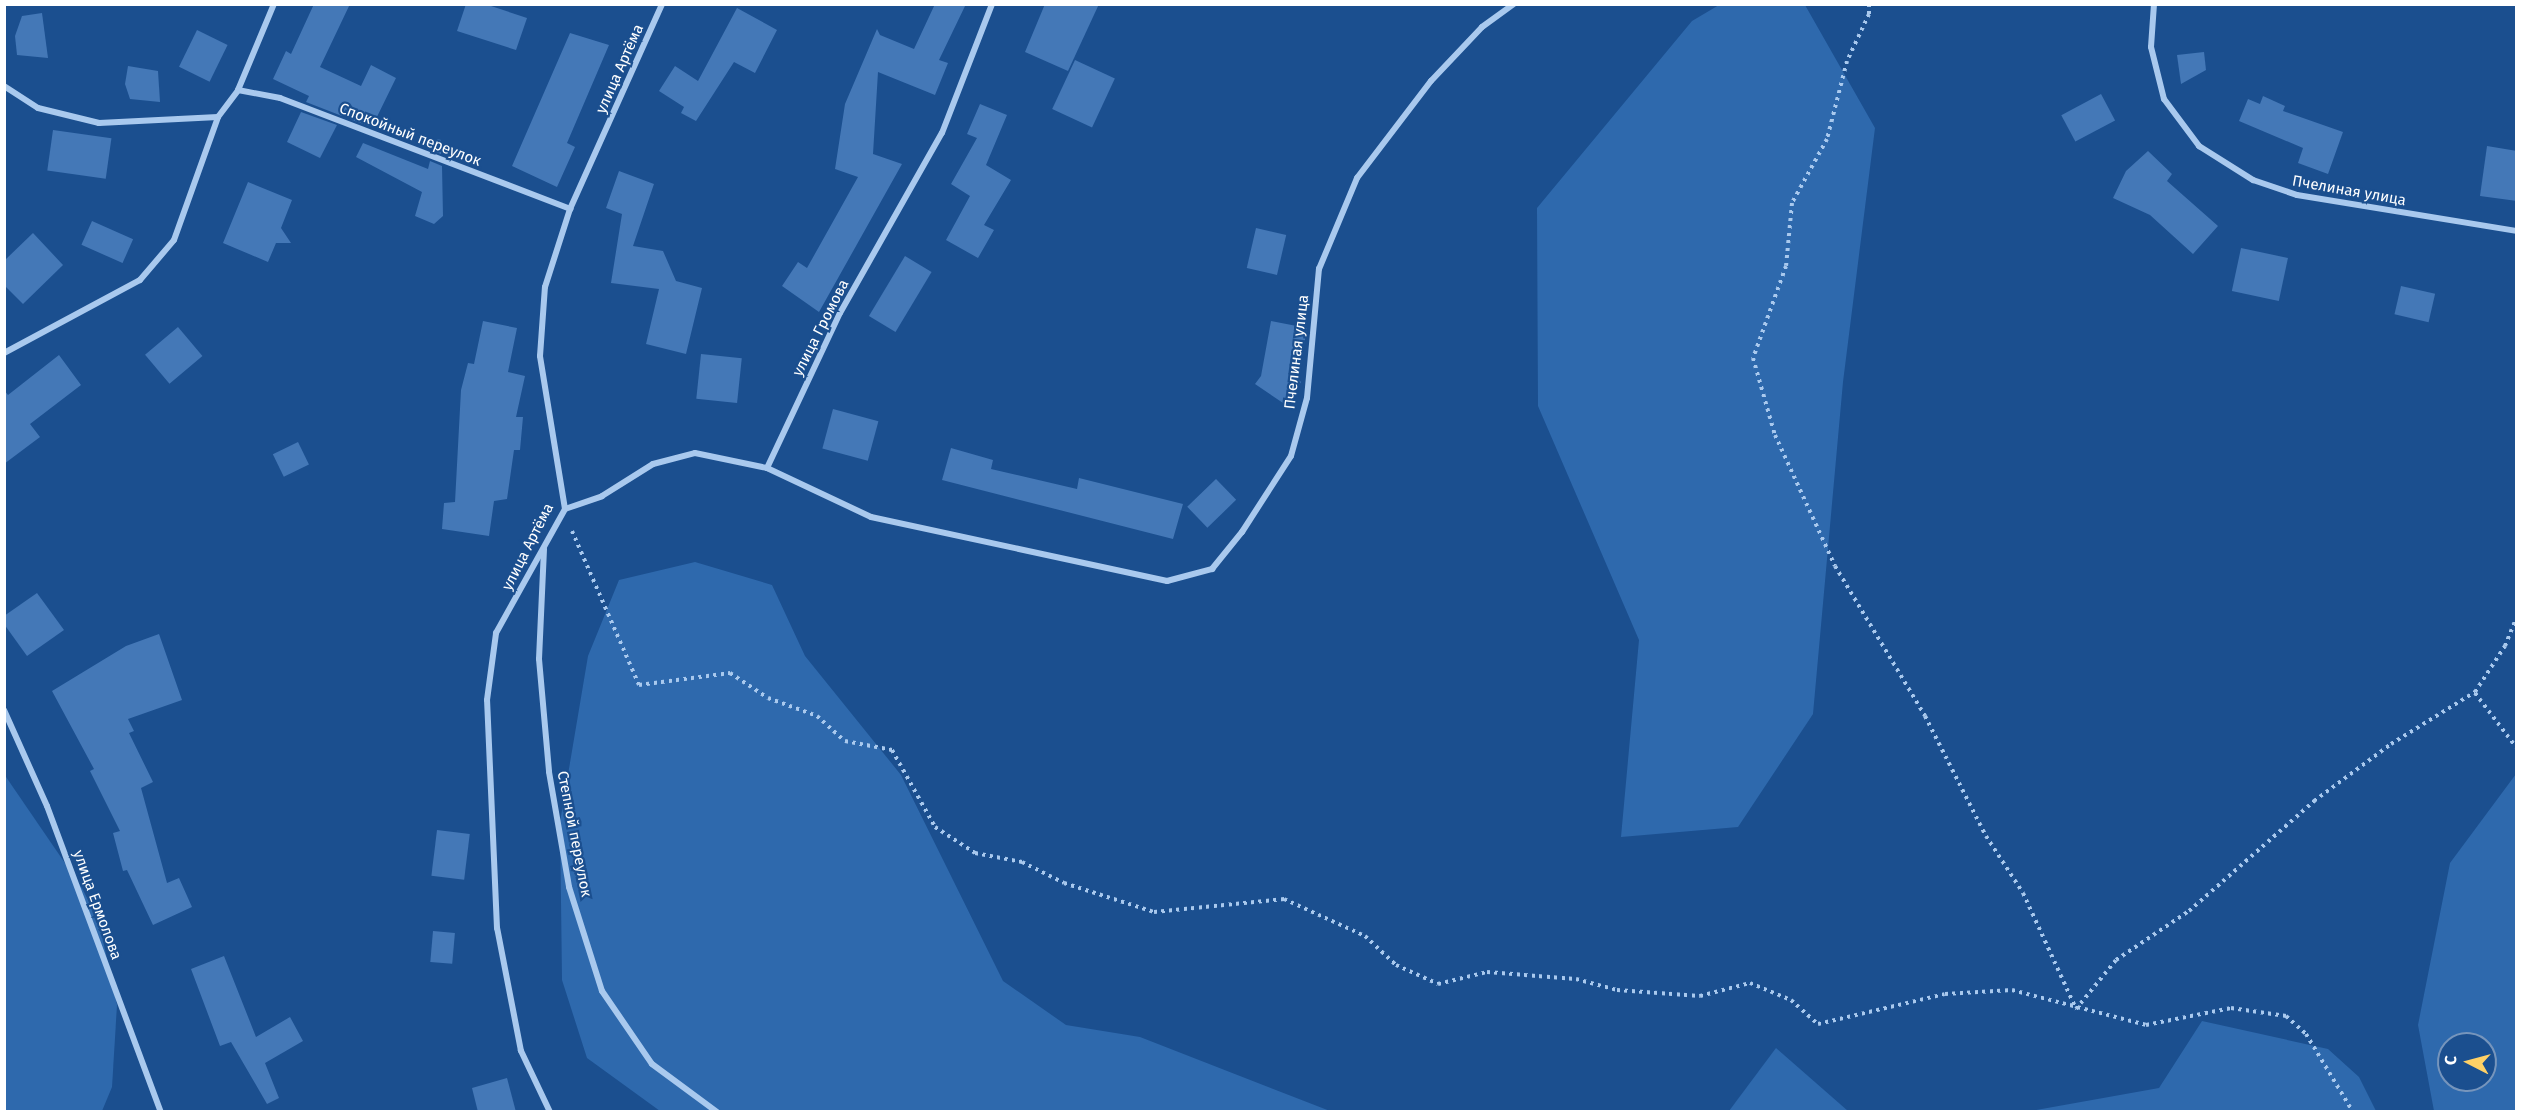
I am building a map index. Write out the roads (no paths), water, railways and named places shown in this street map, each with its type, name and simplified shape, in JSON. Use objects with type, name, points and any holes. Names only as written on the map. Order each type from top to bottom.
[{"type":"street","points":[[4,353],[140,280],[174,240],[218,117],[238,90],[274,4]]},
{"type":"street","name":"улица Артёма","points":[[550,1112],[521,1052],[497,928],[487,700],[496,633],[564,510],[540,356],[545,287],[570,209],[662,4]]},
{"type":"street","name":"улица Громова","points":[[767,468],[840,312],[942,132],[992,4]]},
{"type":"street","name":"Пчелиная улица","points":[[767,468],[872,517],[1167,581],[1212,569],[1248,524],[1291,456],[1307,398],[1318,269],[1357,177],[1431,81],[1482,27],[1514,4]]},
{"type":"street","name":"Пчелиная улица","points":[[2154,4],[2151,47],[2164,99],[2199,146],[2253,180],[2296,195],[2517,231]]},
{"type":"street","points":[[4,86],[38,108],[99,123],[218,117]]},
{"type":"street","name":"Спокойный переулок","points":[[238,90],[280,98],[570,209]]},
{"type":"street","points":[[564,510],[602,496],[652,464],[695,453],[767,468]]},
{"type":"street","name":"Степной переулок","points":[[544,546],[539,659],[549,772],[569,887],[602,991],[652,1064],[717,1112]]},
{"type":"street","name":"улица Ермолова","points":[[4,710],[48,806],[161,1112]]}]
